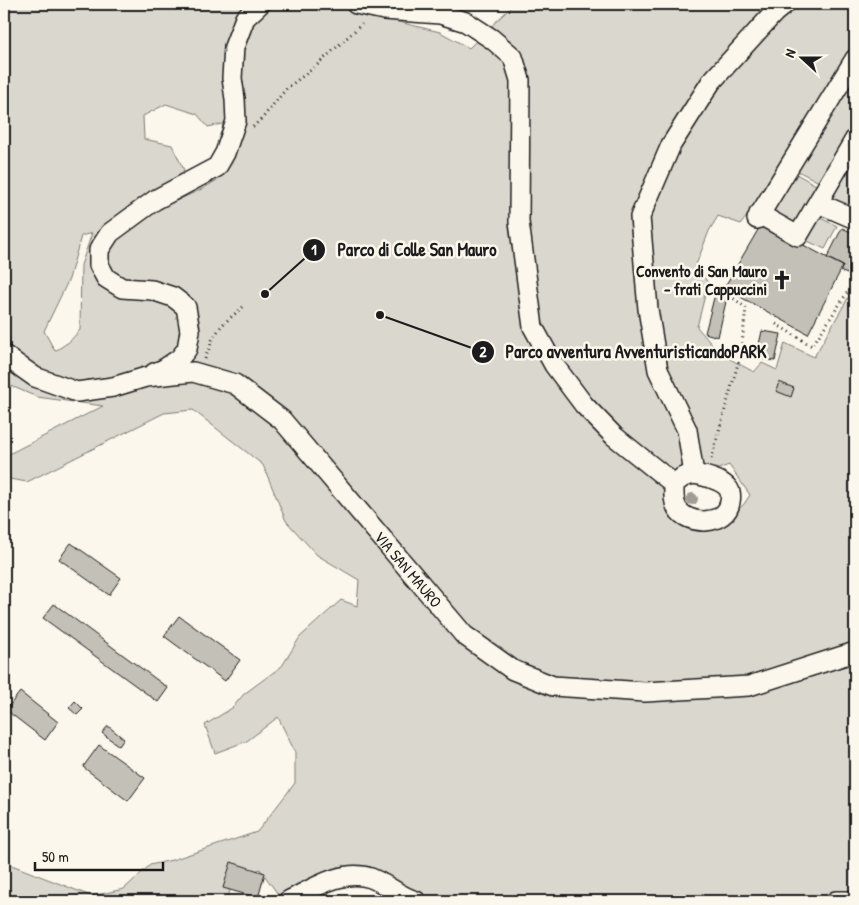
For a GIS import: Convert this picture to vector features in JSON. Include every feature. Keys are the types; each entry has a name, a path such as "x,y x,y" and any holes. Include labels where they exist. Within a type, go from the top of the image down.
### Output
{"street":[{"path":"146,377 164,369 179,359 187,349 190,331 186,308 173,297 152,290 122,288 106,278 99,265 99,250 110,233 155,200 217,167 225,154 236,120 232,78 234,47 245,18 260,4"},
{"path":"356,4 384,10 440,14 466,22 513,56 520,80 519,222 533,327 554,365 584,405 614,436 674,484"},
{"path":"700,475 687,430 658,370 648,309 640,217 671,145 711,82 774,13 785,4"},
{"path":"855,59 758,216 798,236 855,139"},
{"path":"818,203 855,219"},
{"path":"187,349 196,373"},
{"name":"VIA SAN MAURO","path":"4,355 34,377 77,392 113,387 146,377 196,373 235,384 282,420 464,635 513,670 553,686 645,692 749,686 855,652"},
{"path":"700,475 727,486 731,496 729,508 719,518 704,521 687,517 677,508 674,498 674,484 682,477 700,475"},
{"path":"288,901 320,885 351,875 372,878 407,899 416,901"},
{"path":"836,901 855,901"}],"path":[{"path":"251,129 287,88 315,66 364,22 384,10"},
{"path":"776,324 812,346 855,281"},
{"path":"700,475 721,428 741,353 746,308 718,286"},
{"path":"196,373 212,338 222,325 243,307"}],"shaded area":[{"path":"4,4 371,4 374,16 440,32 469,48 514,4 855,4 855,127 823,184 792,168 780,165 825,190 799,228 756,204 741,224 718,216 709,231 696,265 708,283 697,327 719,353 754,372 762,363 777,370 785,343 814,357 852,291 855,293 855,901 826,901 818,898 806,898 804,901 385,901 365,880 282,900 260,869 234,881 226,901 10,901 4,899 4,862 91,896 124,889 150,865 172,860 257,832 295,783 295,752 278,717 247,741 215,753 205,725 232,708 244,694 282,666 300,637 341,600 357,606 359,580 317,555 286,521 263,465 193,410 164,413 27,482 4,478 4,460 7,455 103,406 37,397 4,383 4,369 10,338 4,331","holes":["166,104 197,114 208,127 222,124 227,145 210,169 217,180 176,201 164,188 184,170 172,145 144,139 143,116","92,233 81,265 80,330 69,342 55,351 44,331 69,279 81,236","689,465 710,472 729,465 750,495 744,504 727,520 668,507"]},
{"path":"855,144 855,210 827,196"},
{"path":"816,216 837,226 825,249 803,239"}],"building":[{"name":"Convento di San Mauro - frati Cappuccini","path":"762,223 843,266 808,334 724,288"},
{"path":"853,226 855,227 855,269 852,276 840,271 843,266 827,258 842,228 851,232"},
{"path":"715,294 727,297 718,337 705,333"},
{"path":"762,331 781,334 775,361 756,358"},
{"path":"779,382 794,388 791,397 776,391"},
{"path":"71,543 121,578 109,595 59,559"},
{"path":"54,604 168,688 158,702 43,618"},
{"path":"179,616 240,660 225,681 164,636"},
{"path":"20,692 58,722 45,740 6,710"},
{"path":"75,701 83,709 77,715 69,708"},
{"path":"108,726 124,739 119,746 102,733"},
{"path":"99,745 145,778 128,801 83,767"},
{"path":"231,862 265,873 258,898 223,888"}],"place":[{"name":"Convento di San Mauro - frati Cappuccini","path":"782,280"},
{"name":"Parco di Colle San Mauro","path":"265,294"},
{"name":"Parco avventura AvventuristicandoPARK","path":"380,315"}]}
